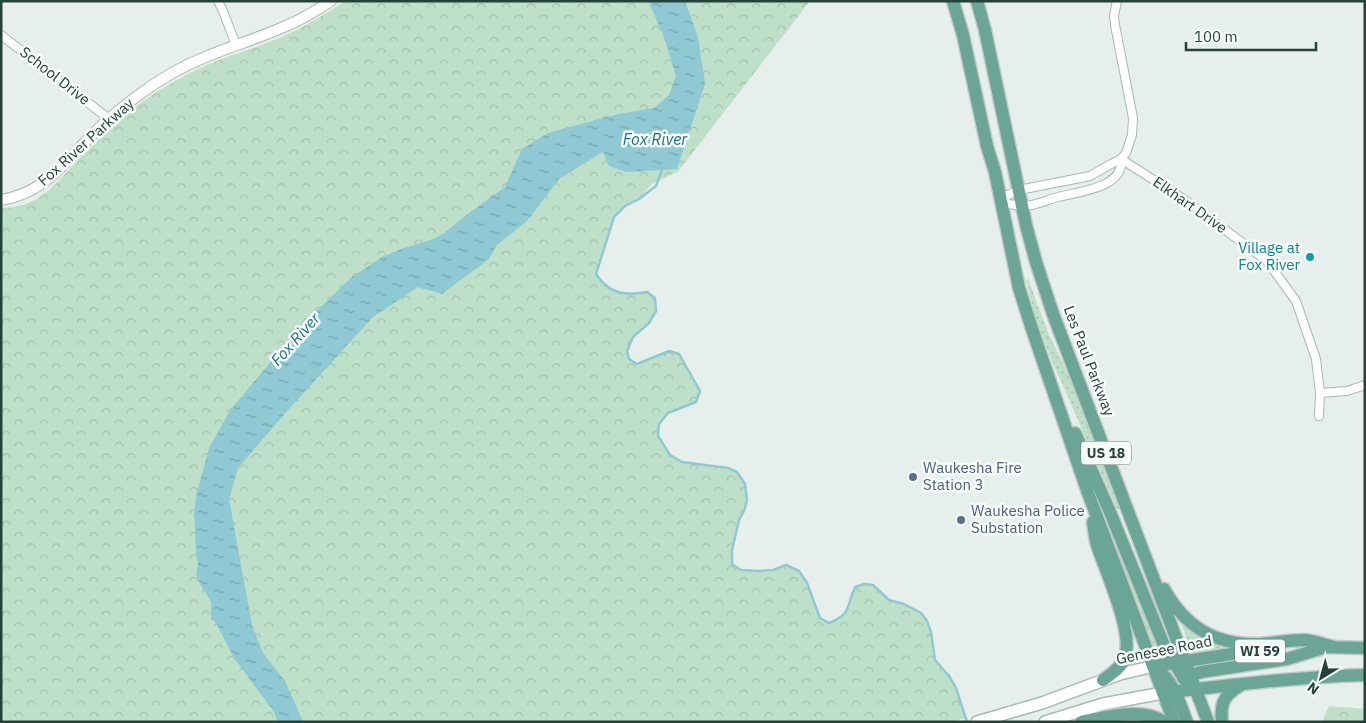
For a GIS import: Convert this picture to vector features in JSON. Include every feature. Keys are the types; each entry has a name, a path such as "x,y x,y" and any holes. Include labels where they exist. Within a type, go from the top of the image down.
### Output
{"main road":[{"name":"US 18","path":"954,1 987,146 995,172 1019,288 1088,493 1154,666 1170,690 1174,722"},
{"name":"Les Paul Parkway","path":"977,1 1036,262 1053,314 1143,552 1180,663 1196,688 1208,722"},
{"path":"1044,363 1110,512 1161,638 1180,663"},
{"path":"1088,493 1096,543 1122,616 1127,639 1125,658 1120,666 1103,680"},
{"path":"1143,552 1170,601 1178,611 1192,624 1211,636 1244,644 1306,640 1331,647"},
{"path":"1170,690 1187,676 1201,672 1287,659 1331,647"},
{"name":"Genesee Road","path":"977,722 1042,703 1120,674 1154,666 1238,653 1331,647 1365,648"},
{"path":"1045,722 1103,704 1170,690 1317,677 1365,676"},
{"path":"1222,722 1221,707 1224,700 1232,690 1242,684"},
{"path":"1170,690 1187,722"},
{"path":"1081,722 1108,716 1132,715 1155,716 1164,722"}],"street":[{"path":"218,1 236,45"},
{"name":"Fox River Parkway","path":"1,200 22,195 43,184 109,119 140,94 164,78 203,58 288,25 331,1"},
{"path":"1001,202 1029,206 1092,190 1111,180 1122,167 1121,159 1132,135 1133,122 1114,22 1117,1"},
{"name":"School Drive","path":"1,34 109,119"},
{"path":"1001,202 1008,195 1019,190 1090,176 1121,159"},
{"name":"Elkhart Drive","path":"1121,159 1182,198 1267,261 1296,301 1316,359 1320,393 1318,416"},
{"path":"1320,393 1347,391 1365,384"}],"green space":[{"path":"345,1 810,1 677,173 652,184 639,199 625,206 614,217 596,274 612,290 632,294 647,292 655,298 656,311 649,323 633,337 627,351 629,359 637,364 669,351 679,354 700,391 696,402 668,413 659,424 658,436 670,455 682,462 728,468 737,472 745,484 747,500 739,520 732,550 732,564 742,570 773,570 786,565 799,571 807,583 820,618 829,623 845,613 855,587 864,584 873,585 889,600 904,604 921,613 927,621 931,632 935,660 949,676 956,688 965,718 952,722 1,722 1,208 25,204 44,194 107,131 145,100 168,85 211,63 265,44 293,31 316,20"},
{"path":"1028,279 1049,335 1073,384 1120,508 1117,509 1052,361 1036,319 1026,280"},
{"path":"1105,510 1162,652 1156,654 1102,512"},
{"path":"1185,625 1222,645 1221,648 1199,651 1196,646 1190,647 1182,626"},
{"path":"1329,706 1365,709 1365,722 1322,722"}],"water":[{"name":"Fox River","path":"648,1 685,1 698,37 705,84 677,169 627,172 609,166 603,152 560,178 528,220 497,245 489,259 442,294 418,287 373,317 238,468 229,499 252,625 263,653 285,681 303,722 278,722 274,712 234,658 217,625 211,619 211,602 196,575 198,564 194,514 196,496 209,448 231,409 302,325 351,278 382,257 443,234 505,187 522,149 548,133 618,114 654,108 669,95 676,76 663,34"}],"waterway":[{"path":"661,168 656,186 639,199 625,206 614,217 596,274 612,290 632,294 647,292 655,298 656,311 649,323 633,337 627,351 629,359 637,364 669,351 679,354 700,391 696,402 668,413 659,424 658,436 670,455 682,462 728,468 737,472 745,484 747,500 739,520 732,550 732,564 741,570 773,570 786,565 799,571 807,583 820,618 829,623 845,613 855,587 864,584 873,585 889,600 904,604 921,613 927,621 931,632 935,660 949,676 956,688 967,722"}],"place":[{"name":"Village at Fox River","path":"1310,257"},
{"name":"Waukesha Fire Station 3","path":"913,477"},
{"name":"Waukesha Police Substation","path":"961,520"}]}
